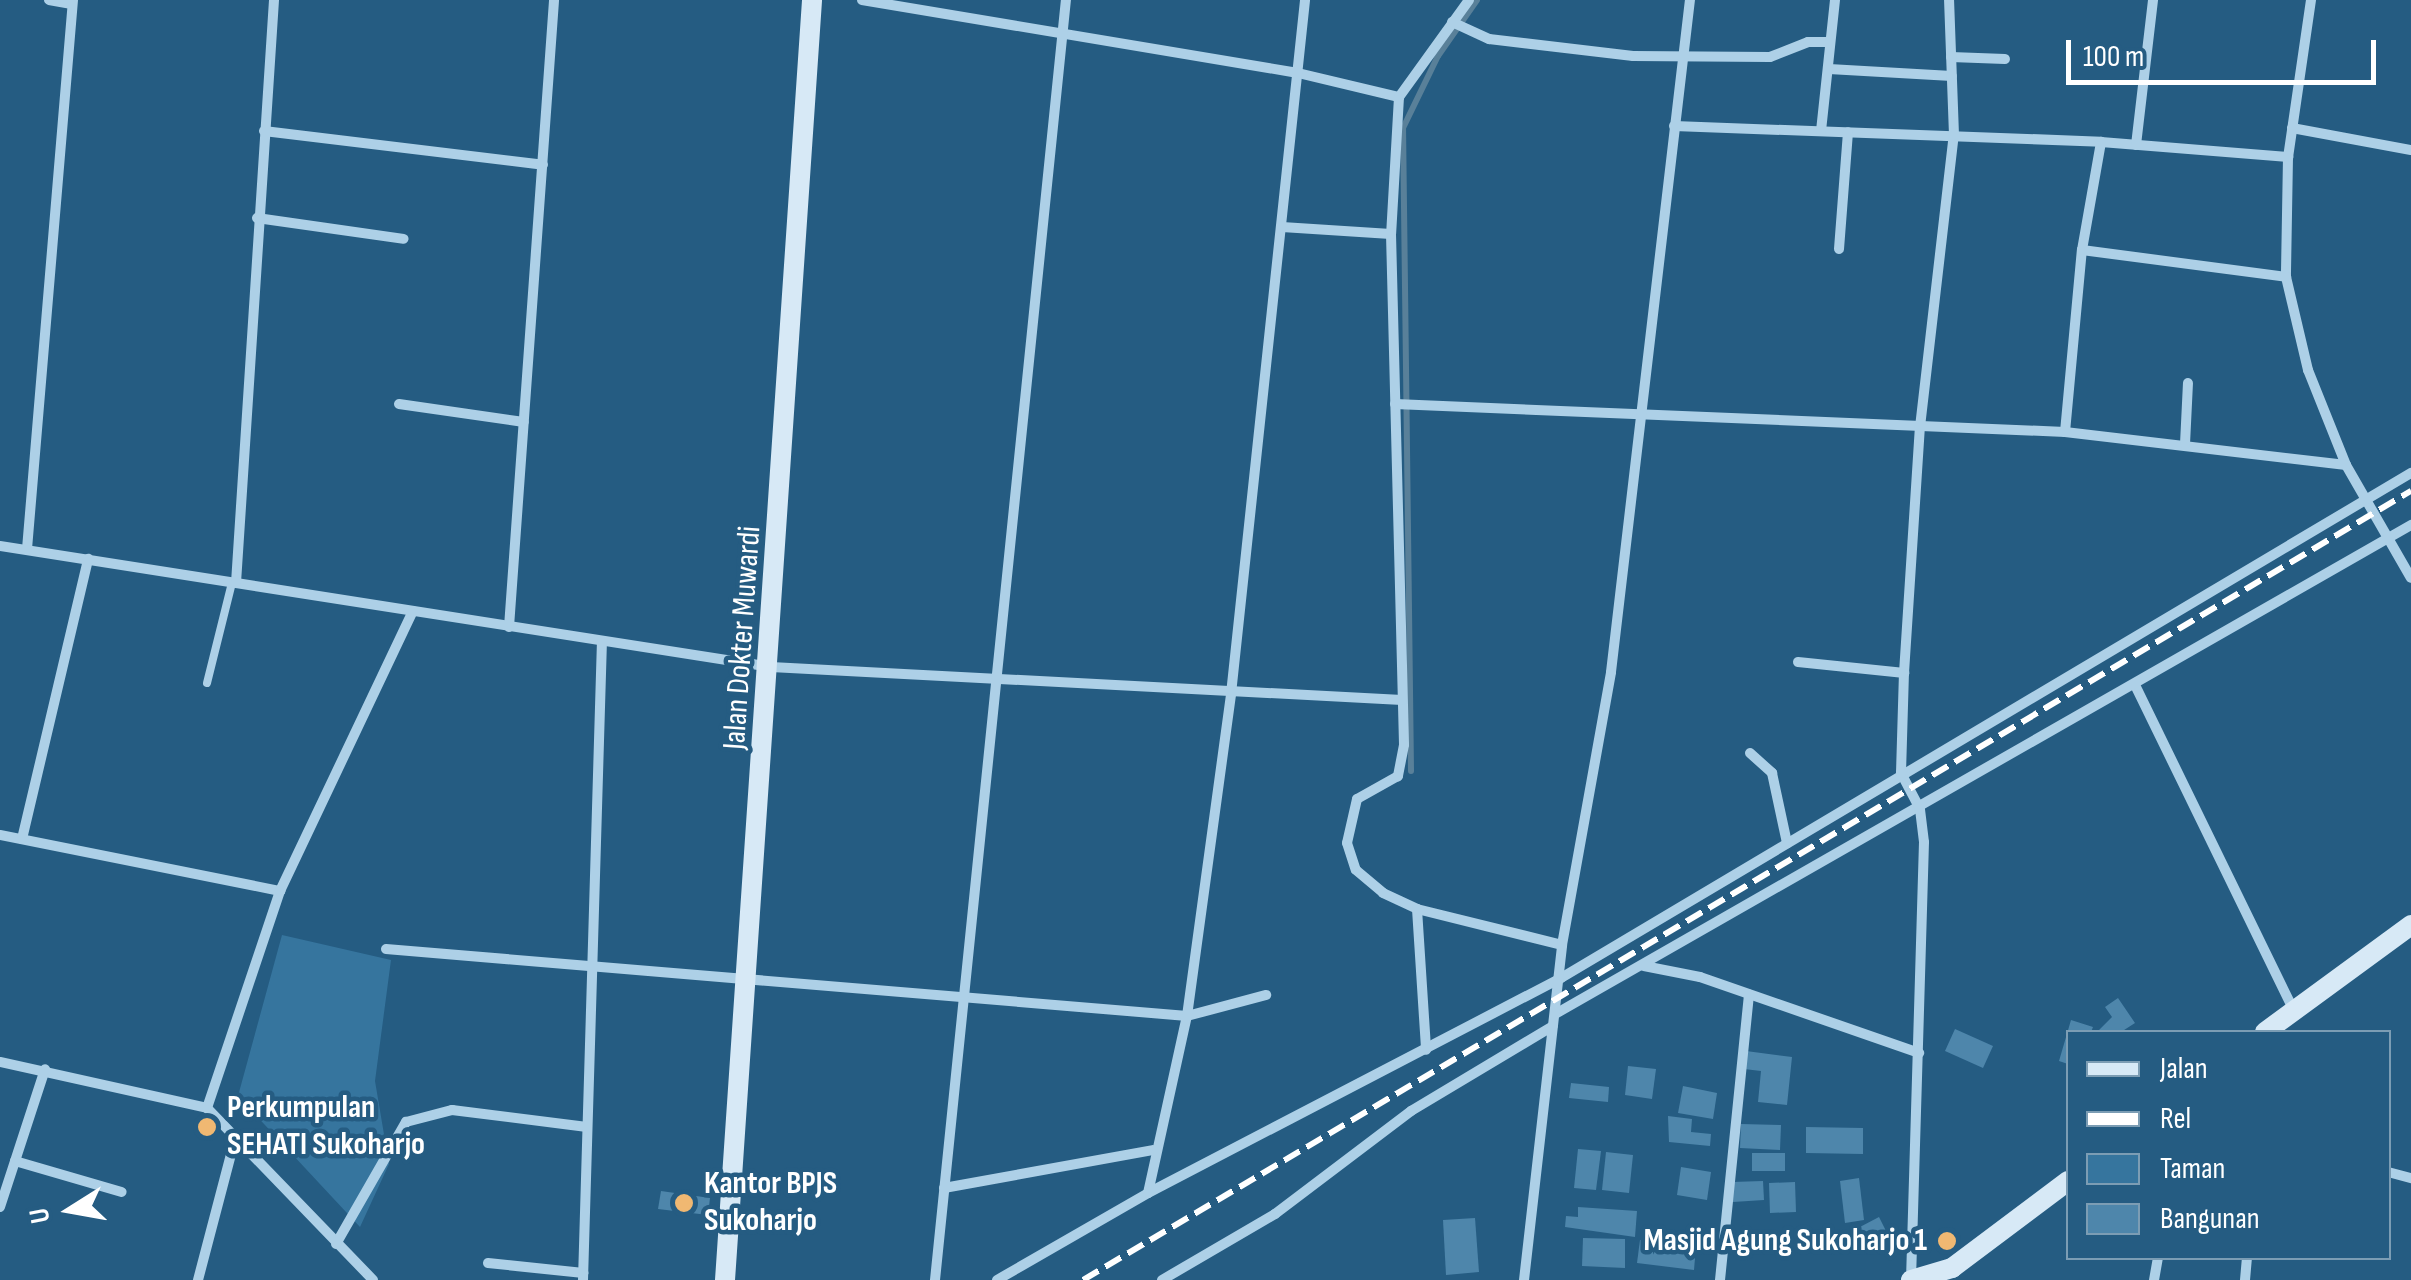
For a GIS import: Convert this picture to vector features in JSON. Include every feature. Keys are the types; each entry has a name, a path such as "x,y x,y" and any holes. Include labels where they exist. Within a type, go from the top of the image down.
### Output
{"main road":[{"name":"Jalan Dokter Muwardi","path":"725,1280 750,981 812,0"},
{"path":"2268,1030 2410,927"},
{"path":"1911,1280 1956,1272 2066,1182"}],"street":[{"path":"26,550 72,2 49,0"},
{"path":"234,583 274,0"},
{"path":"510,626 554,0"},
{"path":"862,0 1298,73 1399,97"},
{"path":"935,1280 1066,0"},
{"path":"1148,1193 1153,1150 1187,1016 1231,694 1306,0"},
{"path":"1470,0 1458,27 1399,97 1392,234 1402,772 1357,799 1347,843 1356,870 1382,894 1417,909 1562,945"},
{"path":"1524,1280 1562,945 1612,672 1690,0"},
{"path":"1821,131 1835,0"},
{"path":"1911,1280 1920,809 1901,773 1920,428 1954,135 1949,0"},
{"path":"2136,145 2153,0"},
{"path":"2312,0 2288,157 2286,277 2308,370 2346,464 2411,578"},
{"path":"1458,27 1535,47 1683,57 1770,57 1808,42 1830,42"},
{"path":"1952,58 2006,59"},
{"path":"1829,70 1952,76"},
{"path":"1674,126 2101,142 2288,157"},
{"path":"2292,128 2411,150"},
{"path":"264,131 542,164"},
{"path":"1839,249 1848,132"},
{"path":"2065,432 2082,250 2101,142"},
{"path":"257,218 404,239"},
{"path":"1282,227 1392,234"},
{"path":"2082,250 2286,277"},
{"path":"2185,444 2188,384"},
{"path":"400,404 524,422"},
{"path":"1397,404 2065,432 2346,464"},
{"path":"997,1280 1148,1193 1561,978 1901,773 2120,650 2411,473"},
{"path":"1556,1013 1920,809 2411,525"},
{"path":"0,546 771,667 1402,700"},
{"path":"22,839 88,560"},
{"path":"207,1108 280,891 413,611"},
{"path":"488,1263 583,1277 602,641"},
{"path":"1798,662 1904,673"},
{"path":"2135,684 2294,1012"},
{"path":"1750,753 1772,772 1788,844"},
{"path":"0,835 280,891"},
{"path":"1417,909 1426,1050"},
{"path":"386,949 1187,1016 1266,996"},
{"path":"1643,966 1749,994 1918,1053"},
{"path":"1720,1280 1749,994"},
{"path":"1162,1280 1274,1214 1411,1110 1553,1026"},
{"path":"0,1062 207,1108 373,1280"},
{"path":"0,1207 45,1069"},
{"path":"336,1244 406,1122 452,1110 587,1127"},
{"path":"198,1280 236,1135"},
{"path":"944,1188 1153,1150"},
{"path":"15,1161 122,1192"}],"lane":[{"path":"207,683 234,583"}],"green space":[{"path":"282,935 391,960 375,1081 389,1164 360,1227 238,1096"}],"building":[{"path":"2118,998 2135,1023 2124,1030 2099,1030 2112,1017 2105,1007"},
{"path":"2071,1020 2093,1027 2092,1030 2068,1030"},
{"path":"1955,1029 1993,1046 1983,1068 1945,1051"},
{"path":"2066,1037 2066,1063 2059,1061"},
{"path":"1746,1051 1792,1057 1787,1105 1758,1102 1761,1071 1744,1069"},
{"path":"1628,1066 1656,1069 1652,1099 1625,1095"},
{"path":"1571,1083 1609,1087 1608,1102 1569,1098"},
{"path":"1683,1086 1717,1093 1713,1119 1678,1113"},
{"path":"1668,1116 1692,1119 1691,1132 1711,1134 1710,1146 1669,1142"},
{"path":"1741,1124 1781,1125 1780,1150 1740,1148"},
{"path":"1806,1127 1863,1128 1863,1154 1806,1153"},
{"path":"1578,1149 1601,1151 1596,1190 1574,1188"},
{"path":"1606,1152 1633,1155 1629,1193 1602,1190"},
{"path":"1752,1153 1785,1153 1785,1171 1752,1171"},
{"path":"1681,1167 1711,1172 1707,1200 1677,1195"},
{"path":"1859,1178 1864,1220 1845,1223 1840,1181"},
{"path":"1763,1181 1764,1200 1733,1202 1732,1182"},
{"path":"1795,1182 1796,1212 1770,1213 1769,1183"},
{"name":"Kantor BPJS Sukoharjo","path":"661,1191 710,1198 708,1215 658,1209"},
{"path":"1578,1207 1637,1211 1635,1237 1565,1227 1566,1216 1578,1217"},
{"path":"1879,1217 1891,1241 1870,1251 1858,1228"},
{"path":"1475,1218 1479,1272 1446,1275 1443,1220"},
{"path":"1583,1238 1625,1239 1625,1268 1582,1266"},
{"path":"1640,1240 1696,1246 1694,1270 1637,1263"}],"waterway":[{"path":"1411,771 1403,128 1438,56 1477,0"}],"railway":[{"path":"1083,1280 2411,491"}],"place":[{"name":"Perkumpulan SEHATI Sukoharjo","path":"207,1127"},
{"name":"Kantor BPJS Sukoharjo","path":"684,1203"},
{"name":"Masjid Agung Sukoharjo 1","path":"1947,1241"}]}
